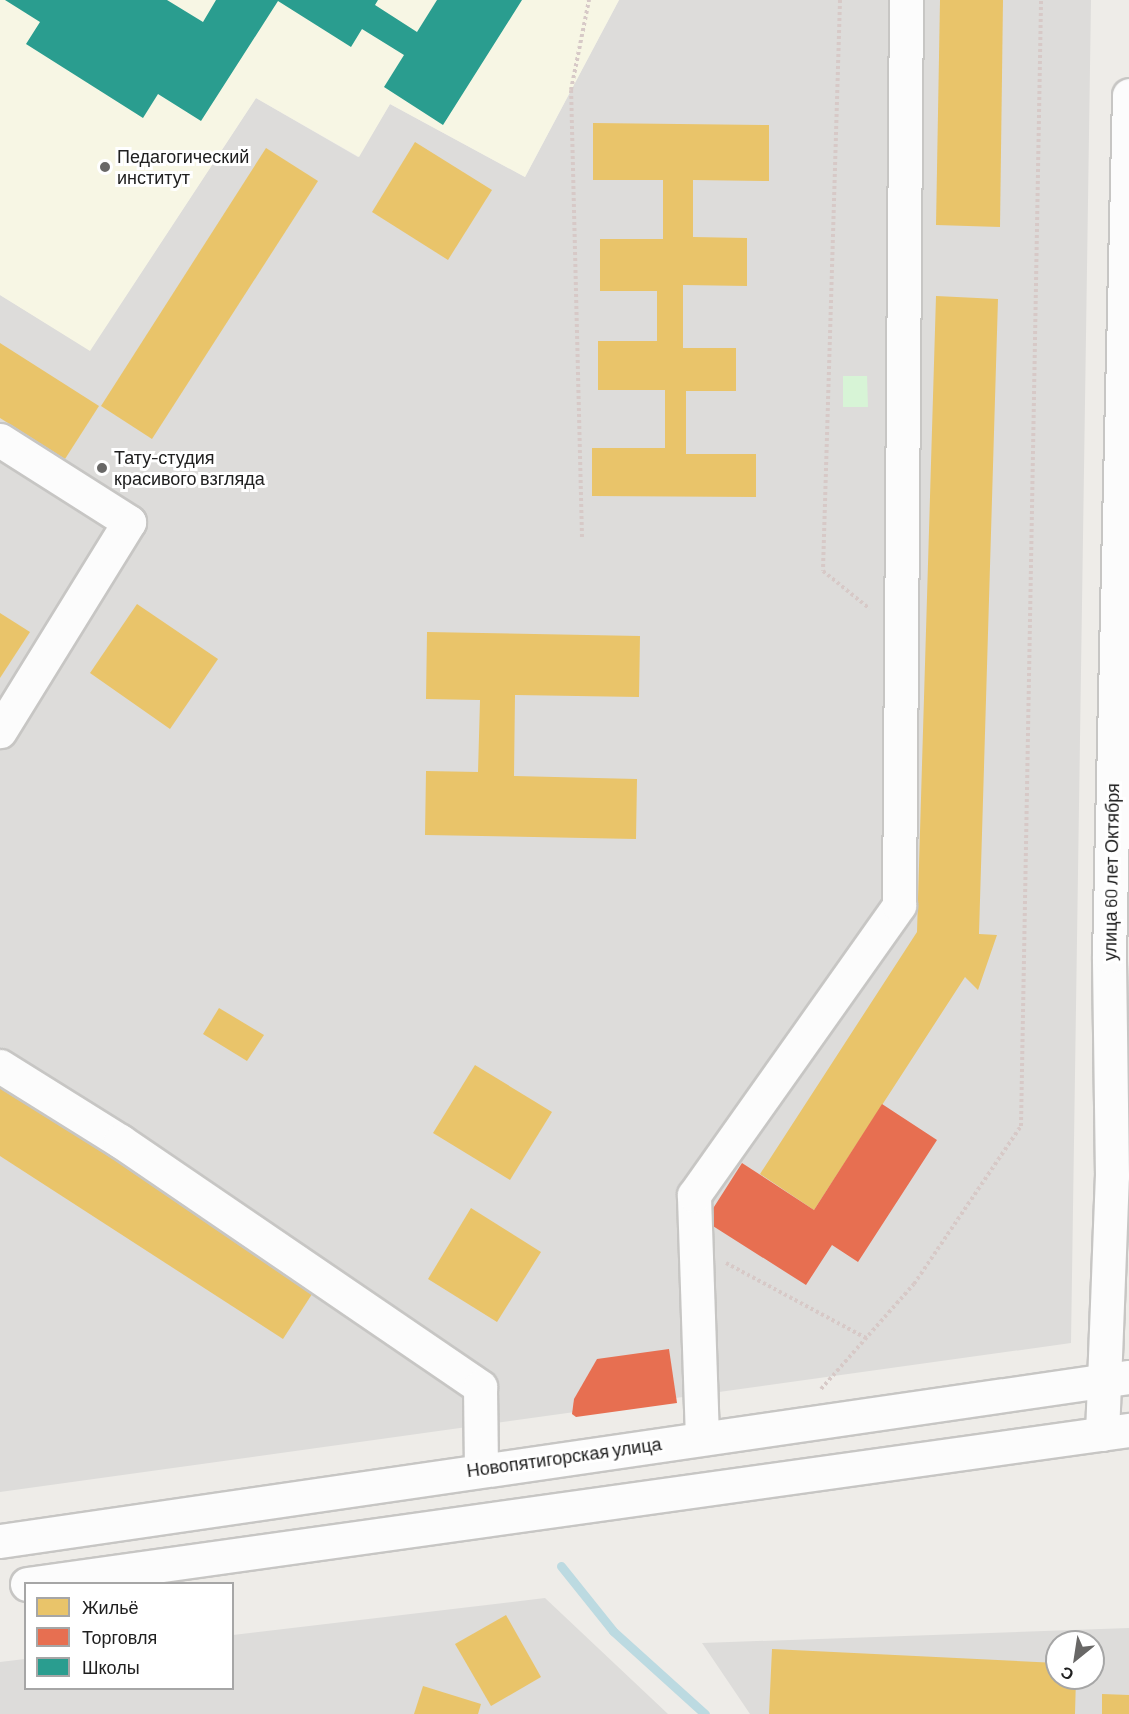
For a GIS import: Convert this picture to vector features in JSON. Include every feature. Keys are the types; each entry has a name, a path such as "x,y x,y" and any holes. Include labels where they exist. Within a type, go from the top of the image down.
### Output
{"street":[{"path":"702,1438 694,1195 898,906 906,0"},
{"name":"улица 60 лет Октября","path":"1115,1432 1109,956 1124,415 1129,95"},
{"path":"0,440 129,522 0,732"},
{"path":"0,1066 120,1141 480,1387 481,1468"},
{"name":"Новопятигорская улица","path":"0,1541 481,1468 1116,1379"},
{"path":"40,1582 1115,1432"},
{"path":"0,1588 24,1584"}],"path":[{"path":"582,537 571,90 589,0"},
{"path":"840,0 823,571 901,634"},
{"path":"819,1391 914,1284 1021,1126 1041,0"},
{"path":"696,1247 866,1338"}],"shaded area":[{"name":"Педагогический институт","path":"0,0 619,0 525,177 390,104 359,157 256,98 90,351 0,295"},
{"path":"619,0 1091,0 1071,1343 0,1492 0,295 90,350 256,98 358,157 390,104 525,177"},
{"path":"545,1598 668,1714 0,1714 0,1662 24,1659 24,1690 234,1690 234,1635"},
{"path":"1129,1628 1129,1714 750,1714 702,1643 1045,1631 1045,1690 1105,1690 1105,1630 1072,1630"}],"green space":[{"path":"843,376 867,376 868,407 843,407"}],"building: Жильё":[{"path":"940,0 1003,0 1000,227 936,225"},
{"path":"593,123 769,125 769,181 693,180 693,237 747,238 747,286 683,285 683,348 736,348 736,391 686,391 686,454 756,454 756,497 592,496 592,448 665,448 665,390 598,390 598,341 657,341 657,291 600,291 600,239 663,239 663,180 593,180"},
{"path":"415,142 492,190 448,260 372,212"},
{"path":"266,148 318,181 152,439 101,406"},
{"path":"936,296 998,299 979,934 997,935 978,990 965,977 814,1210 760,1174 917,932"},
{"path":"0,343 99,406 65,459 0,418"},
{"path":"137,604 218,659 170,729 90,673"},
{"path":"0,613 30,632 0,678"},
{"path":"427,632 640,636 639,697 515,695 514,776 637,779 636,839 425,835 426,771 478,772 480,700 426,699"},
{"path":"219,1008 264,1035 247,1061 203,1034"},
{"path":"475,1065 552,1112 510,1180 433,1133"},
{"path":"0,1083 316,1288 283,1339 0,1156"},
{"path":"471,1208 541,1252 497,1322 428,1279"},
{"path":"506,1615 541,1677 491,1706 455,1644"},
{"path":"772,1649 1045,1662 1045,1690 1076,1690 1075,1714 769,1714"},
{"path":"423,1686 481,1704 478,1714 414,1714"},
{"path":"1102,1694 1129,1695 1129,1714 1102,1714"}],"building: Торговля":[{"path":"882,1104 937,1140 858,1262 832,1245 806,1285 705,1221 742,1163 814,1210"},
{"path":"669,1349 677,1403 576,1417 572,1414 574,1399 597,1359"}],"building: Школы":[{"path":"5,0 167,0 203,22 216,0 378,0 375,5 417,32 437,0 522,0 443,125 384,87 404,55 362,29 351,47 278,1 201,121 158,94 143,118 26,44 40,22"}],"waterway":[{"path":"561,1566 613,1631 705,1714"}],"place":[{"name":"Педагогический институт","path":"105,167"},
{"name":"Тату-студия красивого взгляда","path":"102,468"}]}
